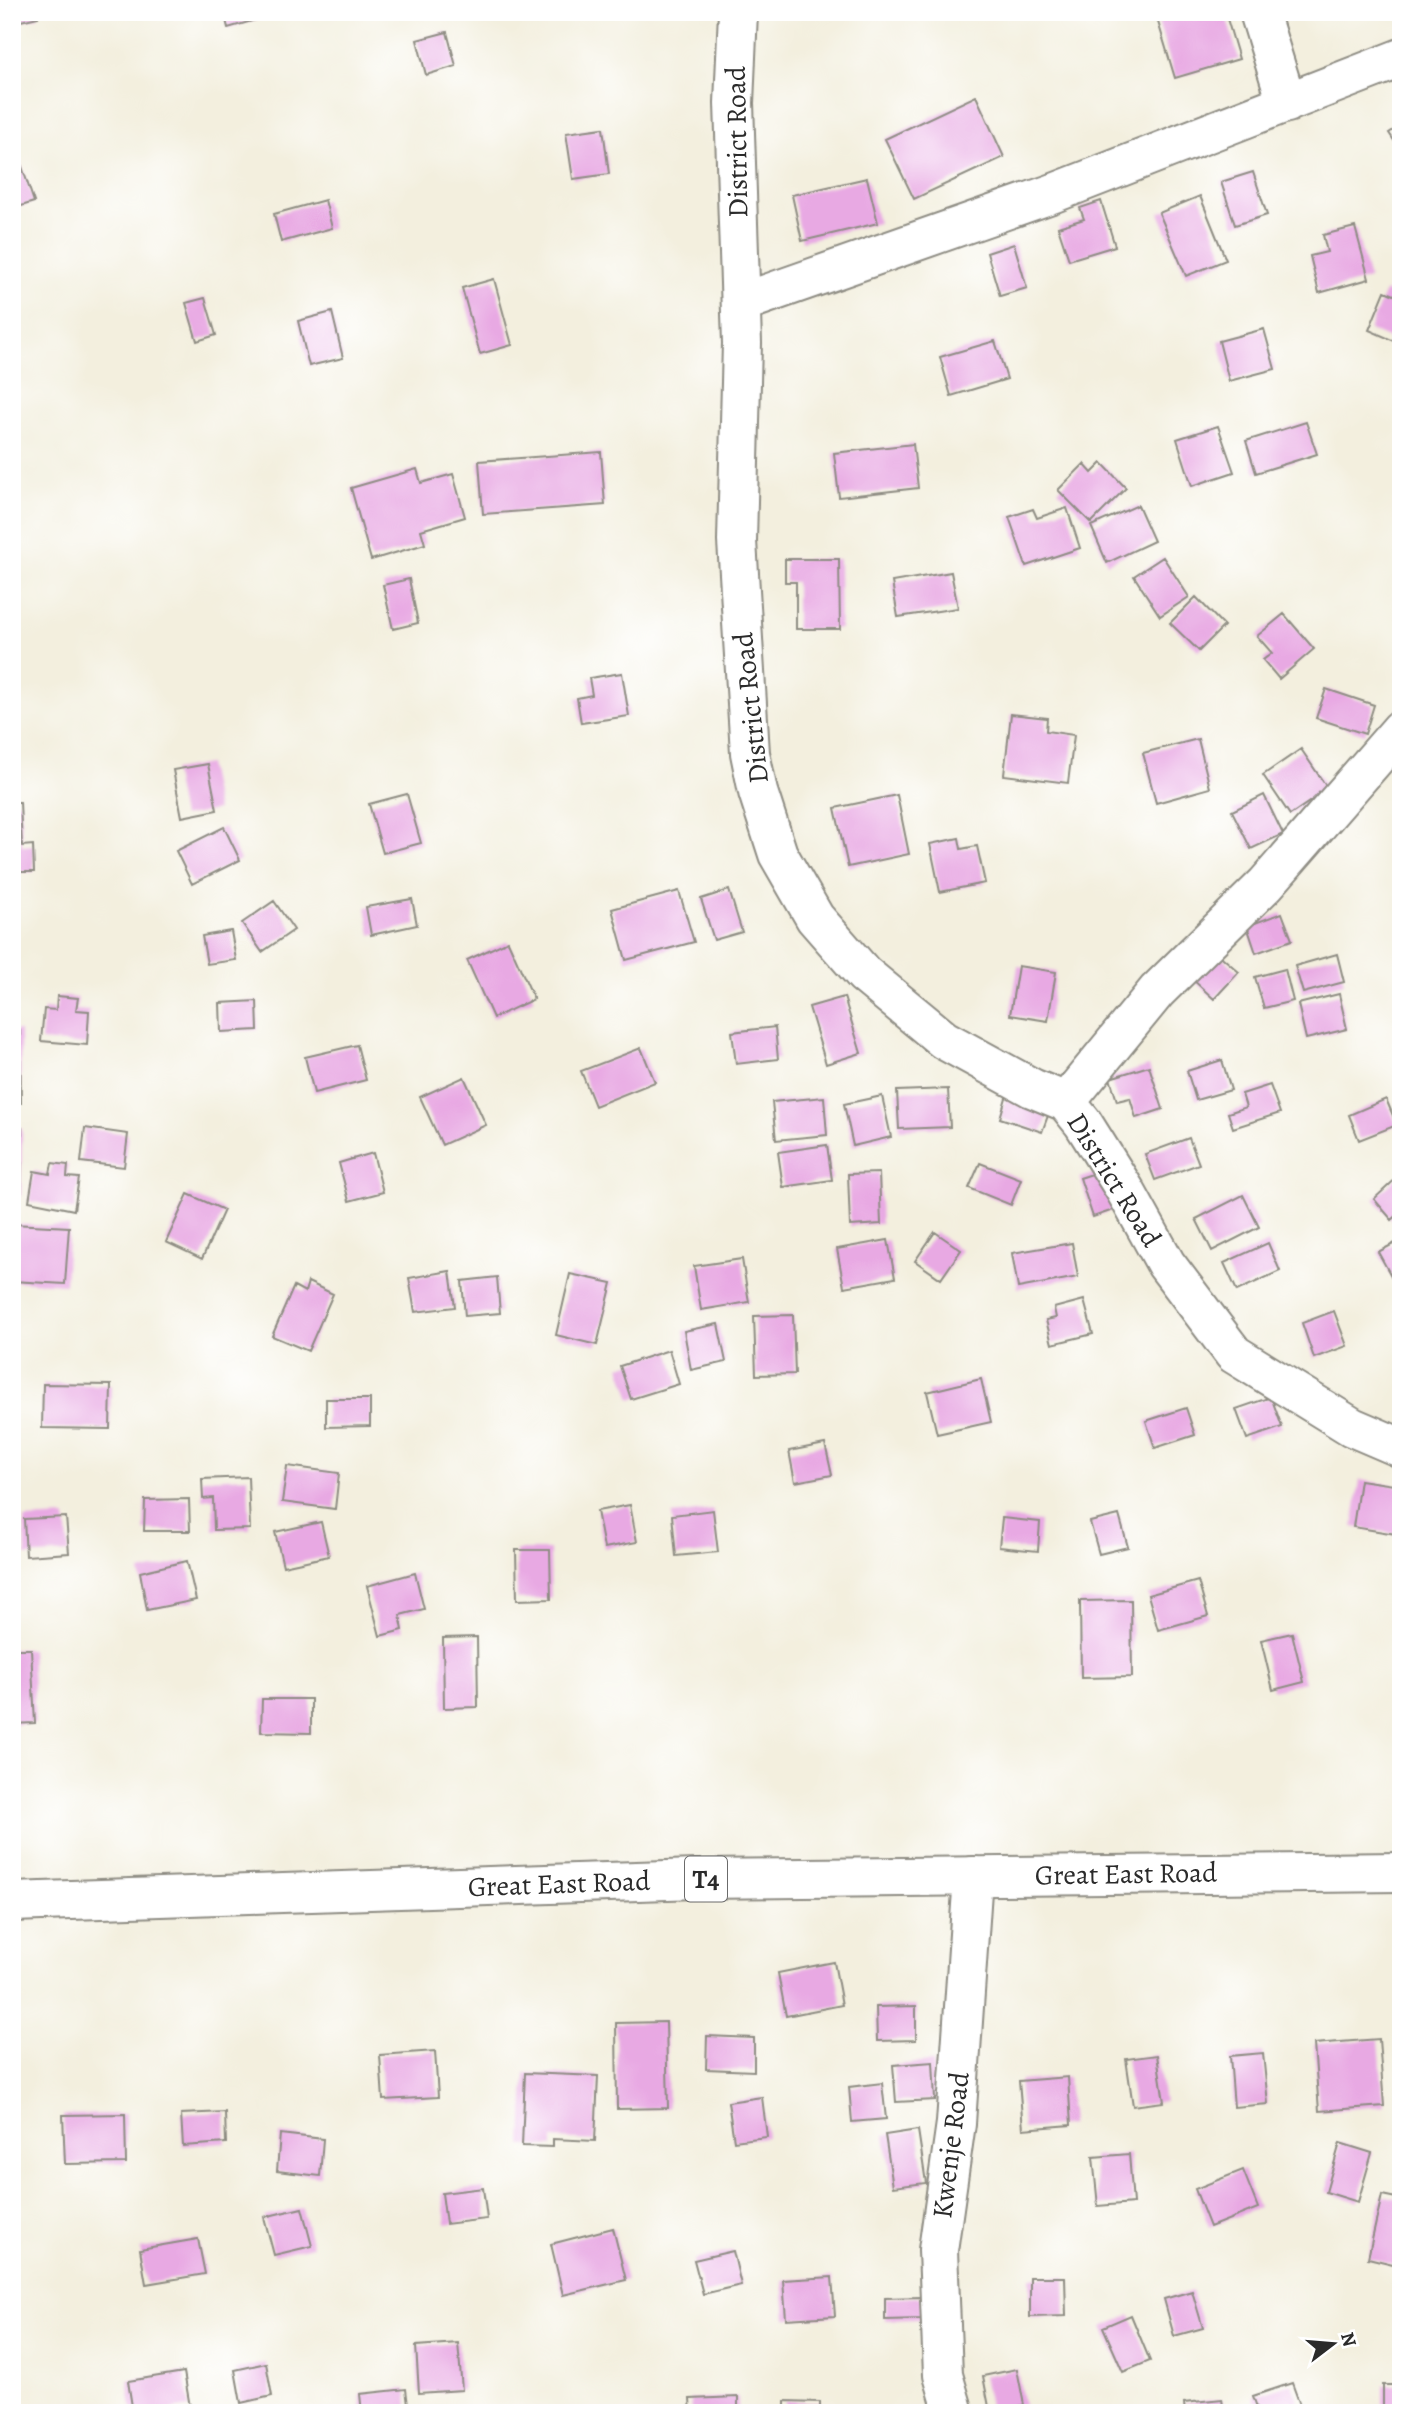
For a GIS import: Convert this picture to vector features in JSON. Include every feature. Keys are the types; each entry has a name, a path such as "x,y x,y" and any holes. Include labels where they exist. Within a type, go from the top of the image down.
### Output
{"main road":[{"name":"District Road","path":"738,12 734,103 743,343 737,541 750,753 758,792 778,853 815,918 864,974 944,1040 1032,1088 1066,1102 1083,1123 1118,1179 1166,1264 1234,1354 1352,1427 1401,1448"},
{"path":"1259,12 1287,103"},
{"path":"741,303 1054,193 1401,58"},
{"path":"1066,1102 1157,991 1266,884 1401,729"},
{"name":"Great East Road","path":"12,1902 683,1880 1401,1872"},
{"name":"Kwenje Road","path":"954,2413 943,2375 938,2250 956,2123 973,1876"}],"building":[{"path":"12,12 37,12 38,17 12,23"},
{"path":"224,12 265,12 266,17 228,28"},
{"path":"1155,12 1225,12 1239,59 1175,78"},
{"path":"447,32 456,66 426,75 417,40"},
{"path":"976,96 1004,157 914,199 885,139"},
{"path":"1401,125 1401,151 1389,133"},
{"path":"603,128 609,174 573,179 566,133"},
{"path":"16,149 34,202 12,209 12,150"},
{"path":"1253,172 1267,215 1235,225 1221,182"},
{"path":"867,178 878,223 802,241 792,195"},
{"path":"1200,196 1226,260 1186,276 1159,213"},
{"path":"325,200 332,228 281,242 274,214"},
{"path":"1101,201 1115,246 1069,260 1058,227 1084,219 1080,208"},
{"path":"1355,227 1369,279 1319,293 1310,256 1327,252 1323,235"},
{"path":"1014,244 1027,288 1000,296 987,253"},
{"path":"494,279 512,345 480,354 462,288"},
{"path":"1385,291 1401,298 1401,344 1369,330"},
{"path":"205,298 216,335 197,341 186,303"},
{"path":"332,312 343,358 309,366 298,321"},
{"path":"1264,329 1275,369 1229,381 1219,341"},
{"path":"995,341 1007,379 951,396 940,357"},
{"path":"1306,422 1317,454 1256,473 1246,441"},
{"path":"1218,426 1234,472 1192,486 1177,439"},
{"path":"913,444 918,488 839,497 834,453"},
{"path":"601,452 605,505 483,514 479,461"},
{"path":"1102,463 1126,488 1091,523 1058,490 1084,464 1092,473"},
{"path":"417,469 421,483 453,474 465,517 421,530 425,544 371,560 351,488"},
{"path":"1138,505 1154,541 1107,563 1091,526"},
{"path":"1067,508 1080,548 1026,566 1009,517 1033,509 1037,518"},
{"path":"1163,557 1189,597 1160,616 1134,576"},
{"path":"785,559 839,559 840,629 796,629 796,582 785,582"},
{"path":"951,572 958,608 898,617 892,582"},
{"path":"409,579 418,623 393,629 383,585"},
{"path":"1196,597 1224,626 1199,651 1170,623"},
{"path":"1284,614 1314,649 1279,679 1263,660 1272,653 1257,636"},
{"path":"622,673 629,716 581,723 577,698 592,695 589,678"},
{"path":"1326,689 1374,705 1365,734 1316,718"},
{"path":"1011,714 1047,718 1046,731 1074,735 1068,783 1004,775"},
{"path":"1198,739 1210,788 1156,803 1143,753"},
{"path":"1301,749 1328,789 1290,815 1263,775"},
{"path":"208,764 217,810 182,817 173,770"},
{"path":"407,794 421,843 383,853 369,804"},
{"path":"897,795 909,854 848,867 835,808"},
{"path":"1264,795 1283,834 1251,849 1232,811"},
{"path":"12,802 20,802 22,846 33,845 34,872 12,872"},
{"path":"224,827 240,860 192,884 176,851"},
{"path":"959,838 961,849 977,846 985,883 940,892 930,844"},
{"path":"729,890 742,932 714,940 701,899"},
{"path":"679,891 694,942 626,960 612,909"},
{"path":"412,899 417,925 371,935 366,907"},
{"path":"274,901 294,930 262,952 242,923"},
{"path":"1282,913 1292,940 1256,953 1247,926"},
{"path":"231,931 236,960 207,964 202,936"},
{"path":"508,941 534,999 493,1018 467,960"},
{"path":"1216,952 1239,972 1214,999 1192,979"},
{"path":"1337,954 1344,982 1303,993 1295,966"},
{"path":"1018,966 1056,972 1048,1021 1010,1015"},
{"path":"1285,969 1293,1001 1264,1008 1255,977"},
{"path":"1339,994 1347,1029 1306,1039 1298,1004"},
{"path":"57,996 78,998 76,1010 89,1011 87,1045 41,1041 44,1009 56,1010"},
{"path":"844,997 861,1053 826,1064 809,1007"},
{"path":"257,1001 258,1030 221,1032 220,1003"},
{"path":"775,1027 778,1059 736,1064 732,1032"},
{"path":"12,1031 20,1031 21,1103 12,1103"},
{"path":"357,1045 366,1080 314,1093 305,1057"},
{"path":"641,1048 655,1082 595,1106 581,1071"},
{"path":"1222,1060 1231,1090 1196,1100 1187,1071"},
{"path":"1149,1066 1163,1109 1136,1118 1130,1098 1117,1101 1110,1078"},
{"path":"464,1077 486,1125 442,1145 420,1097"},
{"path":"1010,1084 1054,1099 1042,1132 1000,1118"},
{"path":"1270,1085 1280,1113 1233,1128 1228,1113 1246,1107 1242,1094"},
{"path":"948,1089 950,1127 899,1129 897,1091"},
{"path":"882,1096 891,1137 853,1146 844,1104"},
{"path":"824,1097 827,1135 776,1140 772,1102"},
{"path":"1386,1099 1397,1125 1359,1140 1349,1115"},
{"path":"12,1128 22,1128 21,1196 12,1196"},
{"path":"85,1128 128,1134 124,1167 81,1162"},
{"path":"1189,1138 1199,1164 1155,1180 1145,1154"},
{"path":"827,1145 832,1180 783,1187 778,1152"},
{"path":"373,1153 383,1192 349,1201 339,1163"},
{"path":"52,1163 68,1165 67,1177 79,1178 74,1210 29,1201 34,1171 50,1174"},
{"path":"980,1163 1021,1179 1011,1205 969,1188"},
{"path":"1110,1168 1122,1207 1093,1217 1080,1178"},
{"path":"879,1173 881,1224 850,1226 848,1174"},
{"path":"1401,1174 1401,1212 1392,1220 1374,1199"},
{"path":"188,1194 224,1210 202,1259 166,1242"},
{"path":"1243,1195 1259,1227 1212,1251 1196,1219"},
{"path":"12,1224 69,1227 65,1284 12,1281"},
{"path":"935,1232 961,1250 941,1279 915,1261"},
{"path":"888,1240 895,1278 844,1287 837,1249"},
{"path":"1401,1240 1401,1294 1378,1252"},
{"path":"1072,1243 1078,1277 1018,1288 1012,1253"},
{"path":"1268,1243 1280,1271 1237,1291 1224,1263"},
{"path":"742,1259 749,1302 701,1310 694,1266"},
{"path":"450,1271 455,1307 415,1312 409,1278"},
{"path":"570,1274 612,1283 597,1345 556,1335"},
{"path":"497,1277 500,1313 465,1316 462,1281"},
{"path":"308,1282 333,1294 308,1351 272,1336 294,1286 305,1292"},
{"path":"1084,1300 1093,1334 1052,1344 1046,1320 1056,1318 1054,1308"},
{"path":"1334,1311 1347,1346 1314,1358 1302,1323"},
{"path":"793,1315 795,1374 756,1375 754,1316"},
{"path":"718,1324 726,1362 691,1370 684,1331"},
{"path":"669,1350 679,1384 631,1399 620,1366"},
{"path":"981,1379 991,1422 937,1434 927,1392"},
{"path":"43,1384 111,1385 110,1429 42,1428"},
{"path":"1271,1397 1282,1427 1247,1439 1236,1409"},
{"path":"326,1399 370,1399 370,1426 326,1427"},
{"path":"1186,1408 1195,1435 1155,1448 1146,1421"},
{"path":"825,1444 832,1475 795,1482 789,1451"},
{"path":"287,1466 339,1473 335,1509 282,1502"},
{"path":"248,1477 250,1529 214,1530 213,1498 203,1499 202,1479"},
{"path":"1360,1480 1401,1486 1396,1534 1353,1527"},
{"path":"189,1499 190,1531 144,1531 145,1500"},
{"path":"630,1505 637,1542 604,1548 597,1511"},
{"path":"713,1510 718,1552 676,1556 672,1515"},
{"path":"1119,1515 1128,1547 1099,1554 1090,1522"},
{"path":"66,1517 69,1553 26,1556 24,1519"},
{"path":"1002,1518 1040,1522 1038,1551 999,1547"},
{"path":"321,1522 329,1556 283,1566 275,1532"},
{"path":"516,1550 550,1550 551,1599 517,1600"},
{"path":"187,1561 196,1600 147,1610 140,1572"},
{"path":"415,1573 424,1609 400,1615 403,1630 380,1636 367,1586"},
{"path":"1198,1581 1208,1616 1158,1630 1148,1595"},
{"path":"1131,1600 1132,1677 1081,1678 1080,1601"},
{"path":"1292,1633 1304,1682 1273,1690 1261,1640"},
{"path":"477,1637 478,1707 444,1708 443,1638"},
{"path":"12,1649 31,1649 35,1723 12,1724"},
{"path":"262,1699 311,1699 311,1733 261,1732"},
{"path":"834,1962 842,2005 786,2016 778,1973"},
{"path":"916,2006 916,2040 877,2041 876,2007"},
{"path":"666,2022 668,2108 617,2109 616,2023"},
{"path":"707,2036 754,2038 754,2071 706,2069"},
{"path":"1379,2039 1384,2106 1319,2111 1314,2044"},
{"path":"435,2051 438,2097 383,2100 380,2055"},
{"path":"1263,2053 1268,2104 1234,2107 1230,2056"},
{"path":"1157,2055 1164,2102 1133,2106 1126,2059"},
{"path":"933,2062 935,2100 896,2102 893,2065"},
{"path":"525,2073 598,2076 595,2141 553,2139 553,2147 522,2146"},
{"path":"1068,2077 1071,2125 1023,2129 1019,2081"},
{"path":"882,2083 886,2119 852,2122 849,2087"},
{"path":"762,2097 767,2137 734,2141 728,2102"},
{"path":"225,2112 226,2143 183,2146 181,2114"},
{"path":"125,2114 126,2163 65,2164 63,2115"},
{"path":"918,2130 926,2183 893,2187 885,2135"},
{"path":"280,2134 323,2139 320,2176 277,2171"},
{"path":"1340,2143 1372,2153 1358,2202 1326,2192"},
{"path":"1129,2154 1133,2203 1098,2206 1093,2157"},
{"path":"1243,2170 1258,2208 1210,2227 1195,2189"},
{"path":"483,2188 487,2219 446,2224 442,2193"},
{"path":"1382,2195 1401,2199 1401,2266 1368,2258"},
{"path":"302,2208 312,2246 274,2255 264,2217"},
{"path":"613,2228 626,2280 563,2295 551,2244"},
{"path":"198,2239 205,2274 146,2284 140,2249"},
{"path":"733,2251 741,2285 703,2294 694,2260"},
{"path":"832,2277 835,2316 786,2319 783,2280"},
{"path":"1030,2277 1065,2277 1066,2316 1030,2317"},
{"path":"1192,2291 1203,2328 1174,2336 1164,2299"},
{"path":"921,2297 921,2319 885,2320 885,2298"},
{"path":"1131,2315 1150,2361 1123,2372 1103,2327"},
{"path":"458,2343 462,2390 419,2393 416,2346"},
{"path":"266,2363 272,2396 241,2403 235,2370"},
{"path":"1017,2369 1024,2405 990,2412 983,2376"},
{"path":"184,2372 190,2407 155,2413 133,2413 128,2381"},
{"path":"1292,2383 1303,2413 1259,2413 1253,2396"},
{"path":"1383,2385 1401,2385 1401,2413 1383,2413"},
{"path":"406,2389 409,2413 362,2413 360,2394"},
{"path":"738,2397 738,2413 691,2413 690,2399"},
{"path":"1222,2399 1224,2413 1185,2413 1184,2403"},
{"path":"785,2401 820,2402 820,2413 785,2413"}]}
